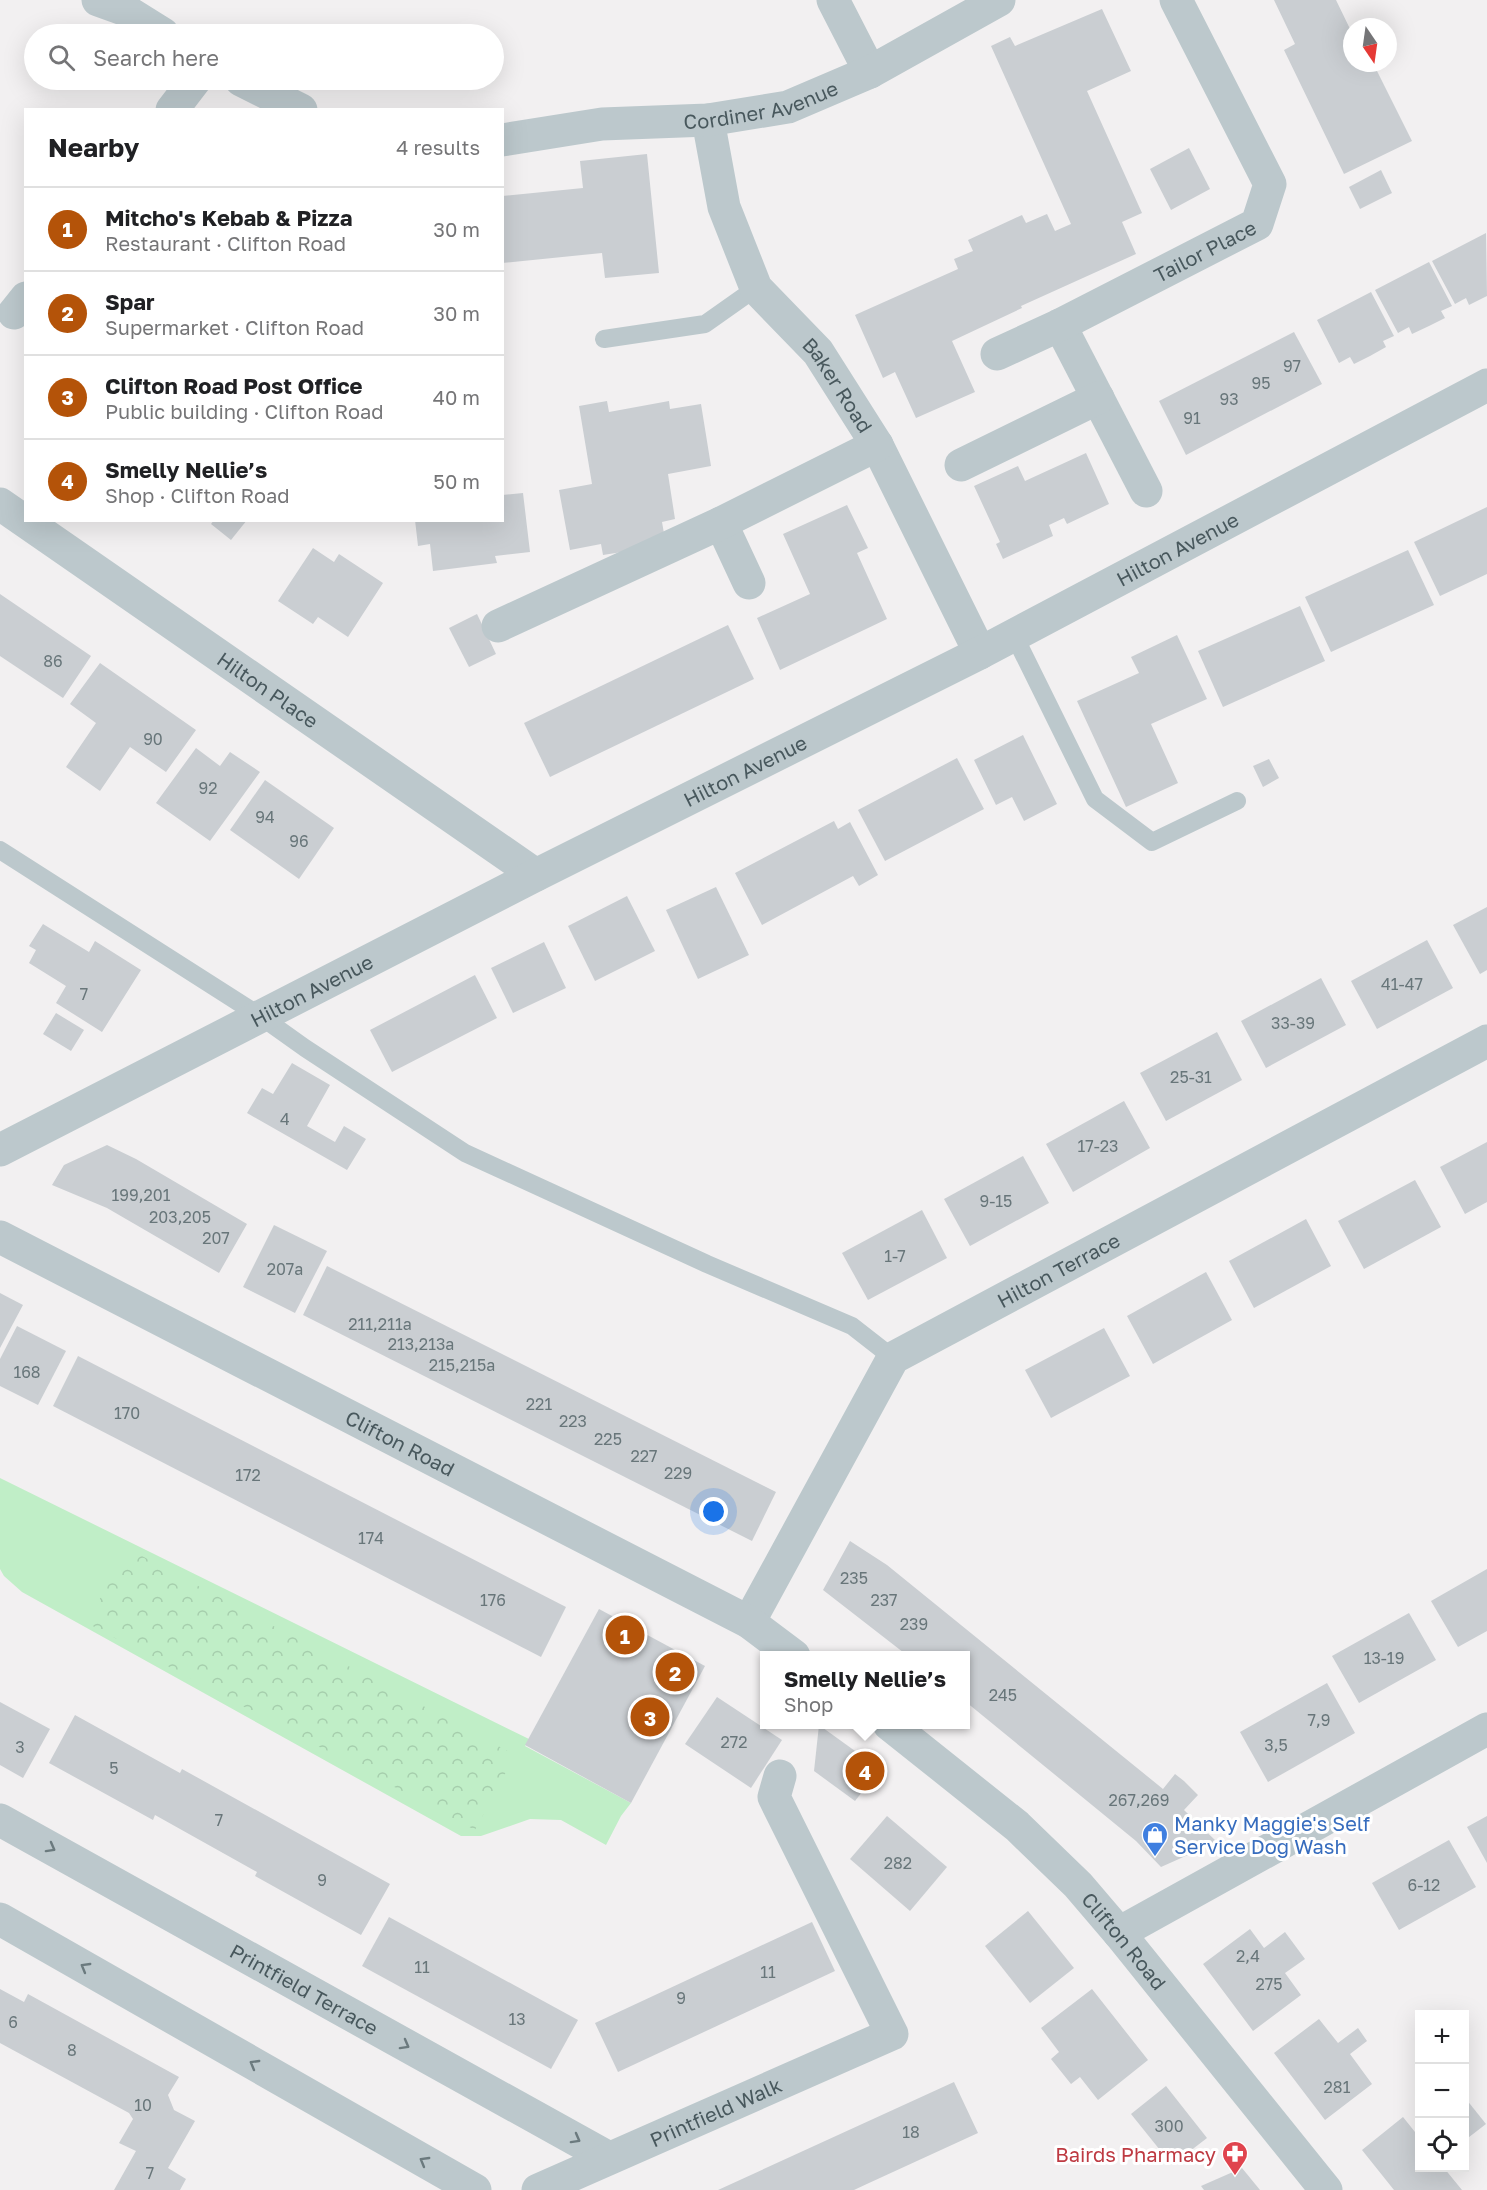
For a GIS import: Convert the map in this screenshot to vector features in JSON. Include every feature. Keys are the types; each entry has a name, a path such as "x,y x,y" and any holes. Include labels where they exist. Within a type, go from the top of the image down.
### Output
{"street":[{"path":"98,0 123,9 147,24"},
{"path":"833,0 870,72"},
{"name":"Cordiner Avenue","path":"504,140 602,124 708,120 788,107 870,72 999,0"},
{"name":"Tailor Place","path":"997,354 1060,325 1257,224 1270,184 1176,0"},
{"path":"174,108 187,90"},
{"path":"261,90 297,108"},
{"name":"Baker Road","path":"708,120 724,207 756,288 818,352 877,445 980,653"},
{"path":"1060,325 1146,491"},
{"name":"Hilton Avenue","path":"0,1150 536,875 980,653 1487,385"},
{"path":"961,465 1098,398"},
{"path":"498,626 721,523 877,445"},
{"name":"Hilton Place","path":"0,504 24,521"},
{"name":"Hilton Place","path":"26,522 536,875"},
{"path":"721,523 749,583"},
{"name":"Hilton Terrace","path":"893,1358 1487,1041"},
{"name":"Clifton Road","path":"0,1237 749,1622 787,1651"},
{"path":"749,1622 893,1358"},
{"name":"Clifton Road","path":"894,1729 1017,1827 1078,1885 1326,2190"},
{"path":"1119,1933 1487,1729"},
{"name":"Printfield Walk","path":"538,2190 892,2034 774,1797 780,1776"},
{"name":"Printfield Terrace","path":"0,1820 609,2158"},
{"path":"0,1919 475,2190"}],"lane":[{"path":"604,339 705,324 756,288"},
{"path":"1014,635 1095,799 1152,842 1237,801"},
{"path":"0,850 260,1016 465,1153 707,1264 852,1326 893,1358"}],"green space":[{"path":"0,1478 529,1739 525,1746 631,1803 621,1816 606,1845 561,1820 530,1819 481,1836 461,1836 22,1592 4,1576 0,1569"},
{"path":"127,1548 515,1755 475,1830 87,1623"}],"building":[{"path":"1274,0 1336,0 1345,18 1343,72 1378,72 1412,141 1344,174 1284,50 1295,44"},
{"path":"1102,9 1131,71 1087,91 1142,213 1122,222 1136,254 1021,306 1022,308 952,341 975,392 916,418 895,372 883,378 855,315 958,269 954,259 973,251 968,240 1022,215 1026,223 1047,214 1055,231 1071,224 991,46 1010,37 1015,46"},
{"path":"1189,148 1210,189 1171,210 1150,169"},
{"path":"647,154 659,273 605,278 602,253 504,263 504,196 583,188 580,161"},
{"path":"1381,170 1392,193 1360,209 1349,187"},
{"path":"1486,233 1487,296 1469,305 1466,298 1455,304 1432,261"},
{"path":"1429,262 1452,306 1441,311 1445,318 1412,334 1409,327 1398,333 1375,290"},
{"path":"1371,292 1394,336 1383,341 1386,347 1354,364 1350,357 1339,363 1317,320"},
{"path":"1294,332 1322,384 1186,455 1159,401"},
{"path":"607,401 609,412 669,401 670,409 701,404 711,466 668,474 675,519 662,522 666,545 603,555 601,544 570,550 559,490 592,484 579,406"},
{"path":"1086,453 1109,504 1067,524 1064,518 1049,525 1053,536 1003,559 996,544 1000,542 974,486 1018,466 1025,481"},
{"path":"523,493 530,552 495,556 497,563 433,571 430,544 418,546 415,522 504,522 504,495"},
{"path":"847,505 868,548 857,553 887,619 780,670 757,618 810,594 783,534"},
{"path":"1487,507 1487,574 1440,596 1414,542"},
{"path":"212,522 245,522 231,540 211,524"},
{"path":"313,548 334,562 339,554 383,583 348,637 318,617 313,624 278,601"},
{"path":"1408,550 1434,605 1331,652 1305,597"},
{"path":"0,594 91,656 63,698 0,656"},
{"path":"1300,606 1325,661 1223,707 1198,651"},
{"path":"477,614 496,654 469,667 449,628"},
{"path":"728,625 754,679 550,777 524,723"},
{"path":"1177,635 1207,699 1151,724 1178,783 1126,807 1077,701 1139,673 1131,657"},
{"path":"100,663 196,730 166,772 130,747 100,791 66,767 96,723 70,704"},
{"path":"1023,735 1057,804 1024,821 1012,797 996,805 974,760"},
{"path":"196,748 220,766 230,752 260,772 210,841 156,803"},
{"path":"957,758 984,809 885,861 858,810"},
{"path":"1269,759 1279,778 1263,787 1253,766"},
{"path":"265,780 334,828 299,879 230,830"},
{"path":"834,821 838,829 850,822 878,875 859,886 853,876 762,925 735,873"},
{"path":"716,887 749,955 698,979 666,910"},
{"path":"627,896 655,951 595,981 568,926"},
{"path":"1487,907 1487,970 1480,974 1453,925"},
{"path":"43,924 89,952 95,941 141,970 102,1032 56,1003 66,986 29,963 36,950 29,946"},
{"path":"1427,940 1453,988 1377,1029 1351,981"},
{"path":"544,942 566,988 513,1013 491,968"},
{"path":"475,975 497,1018 392,1072 370,1030"},
{"path":"1321,978 1346,1025 1266,1068 1241,1021"},
{"path":"56,1013 84,1030 71,1051 43,1034"},
{"path":"1217,1032 1242,1080 1166,1121 1140,1073"},
{"path":"292,1063 330,1085 307,1126 335,1142 344,1126 366,1139 347,1170 247,1113 262,1088 273,1094"},
{"path":"1124,1101 1150,1148 1073,1192 1046,1144"},
{"path":"1487,1142 1487,1202 1465,1214 1440,1167"},
{"path":"107,1145 136,1159 247,1224 219,1273 107,1208 52,1185 64,1165"},
{"path":"1023,1156 1049,1203 970,1246 944,1199"},
{"path":"1415,1180 1441,1227 1364,1269 1338,1221"},
{"path":"922,1210 947,1258 868,1300 842,1253"},
{"path":"1306,1219 1331,1266 1254,1308 1229,1261"},
{"path":"274,1225 327,1251 295,1313 243,1287"},
{"path":"327,1266 776,1492 752,1541 303,1315"},
{"path":"1206,1272 1232,1320 1153,1364 1127,1316"},
{"path":"0,1293 23,1305 0,1348"},
{"path":"17,1326 66,1351 38,1405 0,1386 0,1359"},
{"path":"1104,1328 1130,1376 1051,1418 1025,1370"},
{"path":"78,1356 566,1607 541,1657 53,1406"},
{"path":"850,1541 887,1565 1163,1789 1175,1774 1184,1781 1198,1795 1184,1810 1217,1842 1161,1867 1136,1841 970,1705 970,1651 902,1651 823,1590"},
{"path":"1487,1569 1487,1631 1458,1647 1431,1601"},
{"path":"599,1609 705,1666 631,1803 525,1745"},
{"path":"1409,1613 1436,1660 1359,1703 1332,1656"},
{"path":"1327,1683 1355,1733 1268,1782 1240,1732"},
{"path":"717,1697 760,1725 760,1729 765,1729 782,1740 751,1788 685,1744"},
{"path":"0,1702 50,1729 23,1778 0,1765"},
{"path":"75,1715 180,1773 182,1769 390,1884 361,1935 255,1876 257,1872 155,1815 153,1820 49,1763"},
{"path":"819,1729 825,1729 880,1769 855,1801 814,1771"},
{"path":"887,1816 947,1867 910,1911 850,1859"},
{"path":"1487,1816 1487,1863 1467,1827"},
{"path":"1449,1840 1476,1887 1399,1930 1372,1883"},
{"path":"1028,1911 1074,1968 1030,2003 985,1946"},
{"path":"389,1917 578,2020 551,2069 362,1966"},
{"path":"812,1922 835,1971 618,2072 595,2023"},
{"path":"1250,1929 1264,1948 1285,1932 1305,1959 1285,1973 1301,1995 1253,2031 1203,1964"},
{"path":"0,1989 24,2002 28,1994 179,2077 168,2095 174,2110 195,2121 168,2168 186,2179 180,2190 114,2190 136,2151 119,2143 133,2119 129,2113 0,2043"},
{"path":"1092,1989 1148,2060 1098,2100 1080,2077 1071,2084 1051,2059 1059,2052 1041,2028"},
{"path":"1319,2019 1338,2043 1358,2028 1367,2041 1350,2054 1372,2084 1325,2120 1274,2053"},
{"path":"954,2082 978,2133 854,2190 718,2190"},
{"path":"1166,2086 1207,2138 1172,2165 1131,2114"},
{"path":"1469,2103 1486,2124 1469,2137"},
{"path":"1403,2117 1415,2132 1415,2172 1447,2172 1462,2190 1394,2190 1362,2150"},
{"name":"Bairds Pharmacy","path":"1242,2168 1260,2190 1204,2190 1201,2186"}],"place":[{"name":"Mitcho's Kebab & Pizza","path":"625,1635"},
{"name":"Spar","path":"675,1672"},
{"name":"Clifton Road Post Office","path":"650,1717"},
{"name":"Smelly Nellie’s","path":"865,1771"},
{"name":"Manky Maggie's Self Service Dog Wash","path":"1155,1858"},
{"name":"Bairds Pharmacy","path":"1235,2177"}]}
